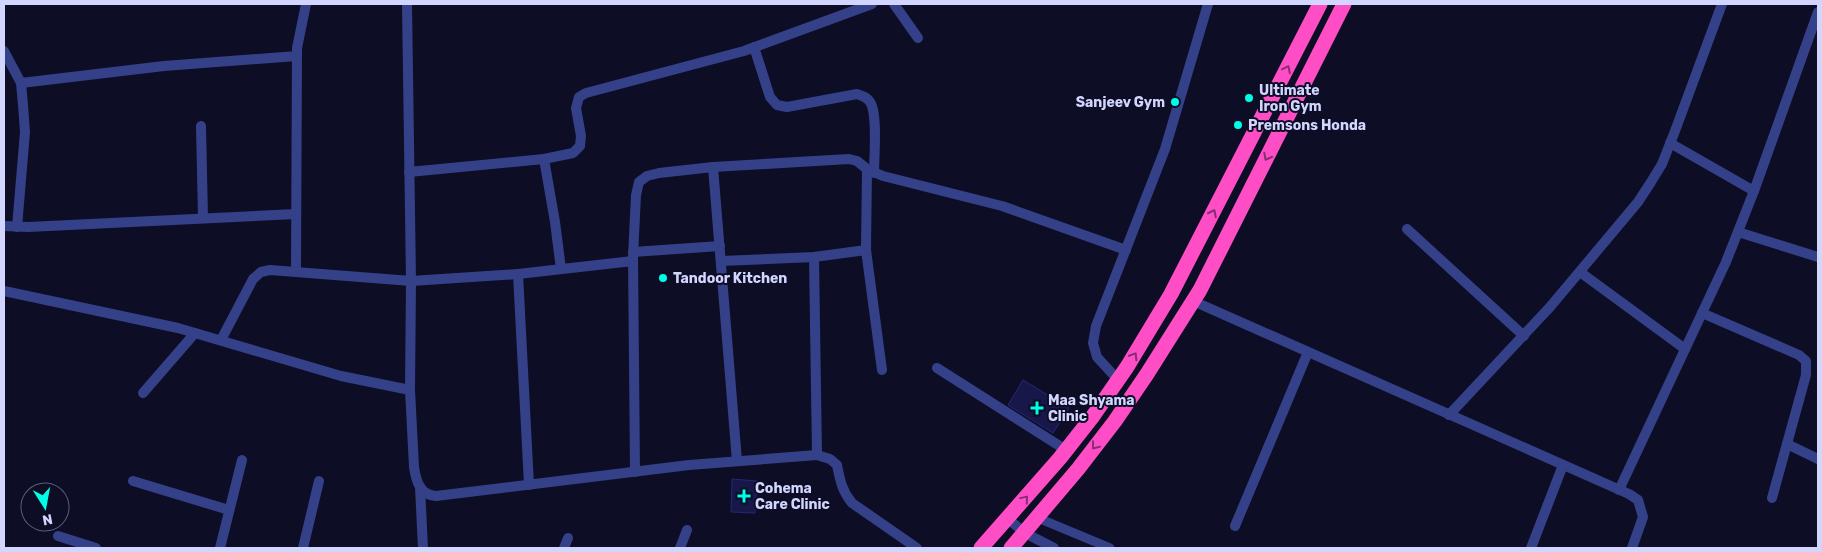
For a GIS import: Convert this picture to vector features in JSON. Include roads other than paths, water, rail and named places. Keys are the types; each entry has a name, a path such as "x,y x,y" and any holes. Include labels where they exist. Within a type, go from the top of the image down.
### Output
{"highway":[{"path":"981,548 1066,450 1118,380 1171,294 1320,4"},
{"path":"1011,548 1038,518 1115,421 1193,301 1220,253 1250,189 1344,4"}],"street":[{"path":"296,272 297,56 299,33 306,4"},
{"path":"407,4 411,281 410,390 414,467 416,478 424,492 436,496 634,472 817,455 830,459 837,465 841,486 845,495 852,503 917,548"},
{"path":"409,172 544,159 573,153 580,146 581,136 576,108 579,97 586,93 754,47 872,4"},
{"path":"894,4 918,38"},
{"path":"1118,380 1097,358 1093,342 1096,326 1165,149 1208,4"},
{"path":"1449,414 1550,308 1638,202 1662,164 1722,4"},
{"path":"1619,490 1726,262 1754,191 1818,12"},
{"path":"754,47 770,97 777,106 786,107 858,94 865,96 872,104 874,120 866,250 882,370"},
{"path":"4,51 21,83 25,132 17,227"},
{"path":"21,83 164,66 297,56"},
{"path":"201,126 203,218"},
{"path":"1670,143 1754,191"},
{"path":"544,159 561,269"},
{"path":"634,472 633,256 636,195 639,182 647,176 713,167 849,159 856,161 870,171 1002,206 1126,250"},
{"path":"713,167 737,461"},
{"path":"4,226 17,227 296,214"},
{"path":"1407,229 1524,336"},
{"path":"1738,232 1818,256"},
{"path":"221,340 253,279 261,272 270,270 411,281 518,274 561,269 633,256 720,246"},
{"path":"721,261 814,257 866,250"},
{"path":"814,257 817,455"},
{"path":"1580,272 1685,348"},
{"path":"518,274 529,485"},
{"path":"4,291 178,328 342,376 410,390"},
{"path":"1193,301 1638,500 1643,517 1632,548"},
{"path":"1702,313 1798,355 1806,361 1806,375 1772,498"},
{"path":"143,393 195,333"},
{"path":"1234,526 1308,352"},
{"path":"937,368 1066,450"},
{"path":"1786,444 1818,459"},
{"path":"220,548 242,460"},
{"path":"1531,548 1563,465"},
{"path":"133,481 229,510"},
{"path":"303,548 319,481"},
{"path":"420,487 423,548"},
{"path":"1008,519 1025,533 1054,548"},
{"path":"680,548 687,530"},
{"path":"58,536 96,548"},
{"path":"564,548 568,538"}],"lane":[{"path":"1038,518 1110,548"}],"place":[{"name":"Ultimate Iron Gym","path":"1249,98"},
{"name":"Sanjeev Gym","path":"1175,102"},
{"name":"Premsons Honda","path":"1238,125"},
{"name":"Tandoor Kitchen","path":"663,278"},
{"name":"Maa Shyama Clinic","path":"1037,408"},
{"name":"Cohema Care Clinic","path":"744,496"}]}
